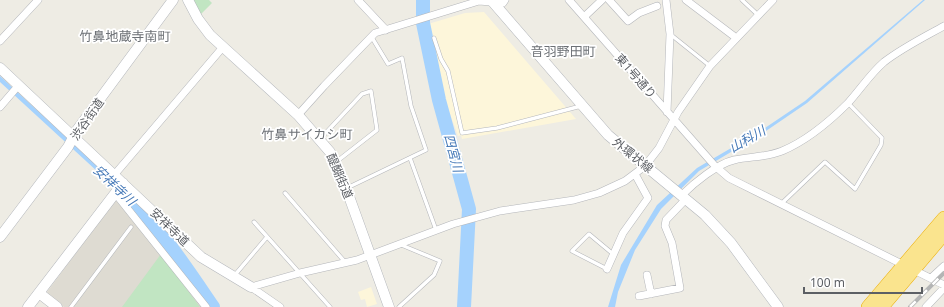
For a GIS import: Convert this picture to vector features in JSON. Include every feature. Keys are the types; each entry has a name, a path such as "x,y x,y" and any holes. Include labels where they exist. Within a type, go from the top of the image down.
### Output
{"highway":[{"path":"882,307 944,218"},
{"path":"868,307 944,234"}],"street":[{"path":"0,41 38,0"},
{"name":"渋谷街道","path":"2,230 71,141 173,0"},
{"name":"醍醐街道","path":"188,0 198,19 210,35 298,115 330,152 346,188 369,256 389,307"},
{"path":"358,0 386,30"},
{"path":"298,115 371,36 422,18 479,1 503,3 505,0"},
{"name":"東1号通り","path":"569,0 716,167 729,178 944,285"},
{"path":"584,17 602,0"},
{"path":"609,0 628,22 639,13 666,1 670,34 667,112"},
{"path":"651,0 657,6"},
{"path":"686,0 735,37"},
{"path":"251,287 369,256 436,231 500,211 574,200 599,192 635,174 645,166 659,148 674,119 710,66 735,37 773,0"},
{"name":"外環状線","path":"492,1 608,135 705,215 731,243 778,307"},
{"path":"639,296 680,288 672,243 665,226 666,220 682,196 704,175 716,167 733,160 762,158 782,151 809,137 848,103 863,83 884,62 916,41 944,26"},
{"path":"115,174 223,47"},
{"name":"安祥寺道","path":"0,68 71,141 115,174 201,257 251,287 280,307"},
{"path":"0,107 18,86"},
{"path":"607,268 623,233 648,198 635,174"},
{"path":"28,307 123,183"},
{"path":"115,193 206,307"},
{"path":"932,278 944,266"},
{"path":"647,275 651,294"},
{"path":"926,307 944,288"},
{"path":"39,293 57,307"}],"lane":[{"path":"742,0 758,15"},
{"path":"670,34 710,66"},
{"path":"346,188 426,150 412,106 402,58 388,64 371,36"},
{"path":"434,38 441,59 448,71 462,133 497,128 582,105"},
{"path":"320,139 362,94 371,91 377,130 335,163"},
{"path":"780,204 825,162 855,189 881,145 882,138 848,103"},
{"path":"410,158 436,231"},
{"path":"286,193 345,262"},
{"path":"254,222 330,307"},
{"path":"71,307 131,227"},
{"path":"607,268 572,251 588,234 613,254"},
{"path":"234,277 267,237"},
{"path":"399,244 440,261 434,274 399,307"}],"shaded area":[{"path":"484,12 576,119 462,139 461,135 458,136 444,97 428,24 465,13"},
{"path":"116,199 202,307 64,307 48,295 47,292"},
{"path":"371,287 377,304 367,307 365,299 361,300 358,292"}],"green space":[{"path":"193,0 209,0 212,3 201,14"},
{"path":"161,254 200,307 122,307"}],"water":[{"name":"山科川","path":"923,0 925,0 807,103 763,133 699,171 661,209 635,250 618,292 615,307 608,307 621,265 657,205 697,168 762,130 805,101"},
{"path":"0,76 131,197 215,307 209,307 135,209 111,184 0,82"}],"waterway":[{"name":"四宮川","path":"423,0 423,23 439,100 469,209 464,307"},
{"name":"安祥寺川","path":"120,189 158,230 213,307"}],"railway":[{"path":"910,307 944,273"}],"district":[{"name":"竹鼻地蔵寺南町","path":"125,36"},
{"name":"音羽野田町","path":"563,51"},
{"name":"竹鼻サイカシ町","path":"307,134"}]}
